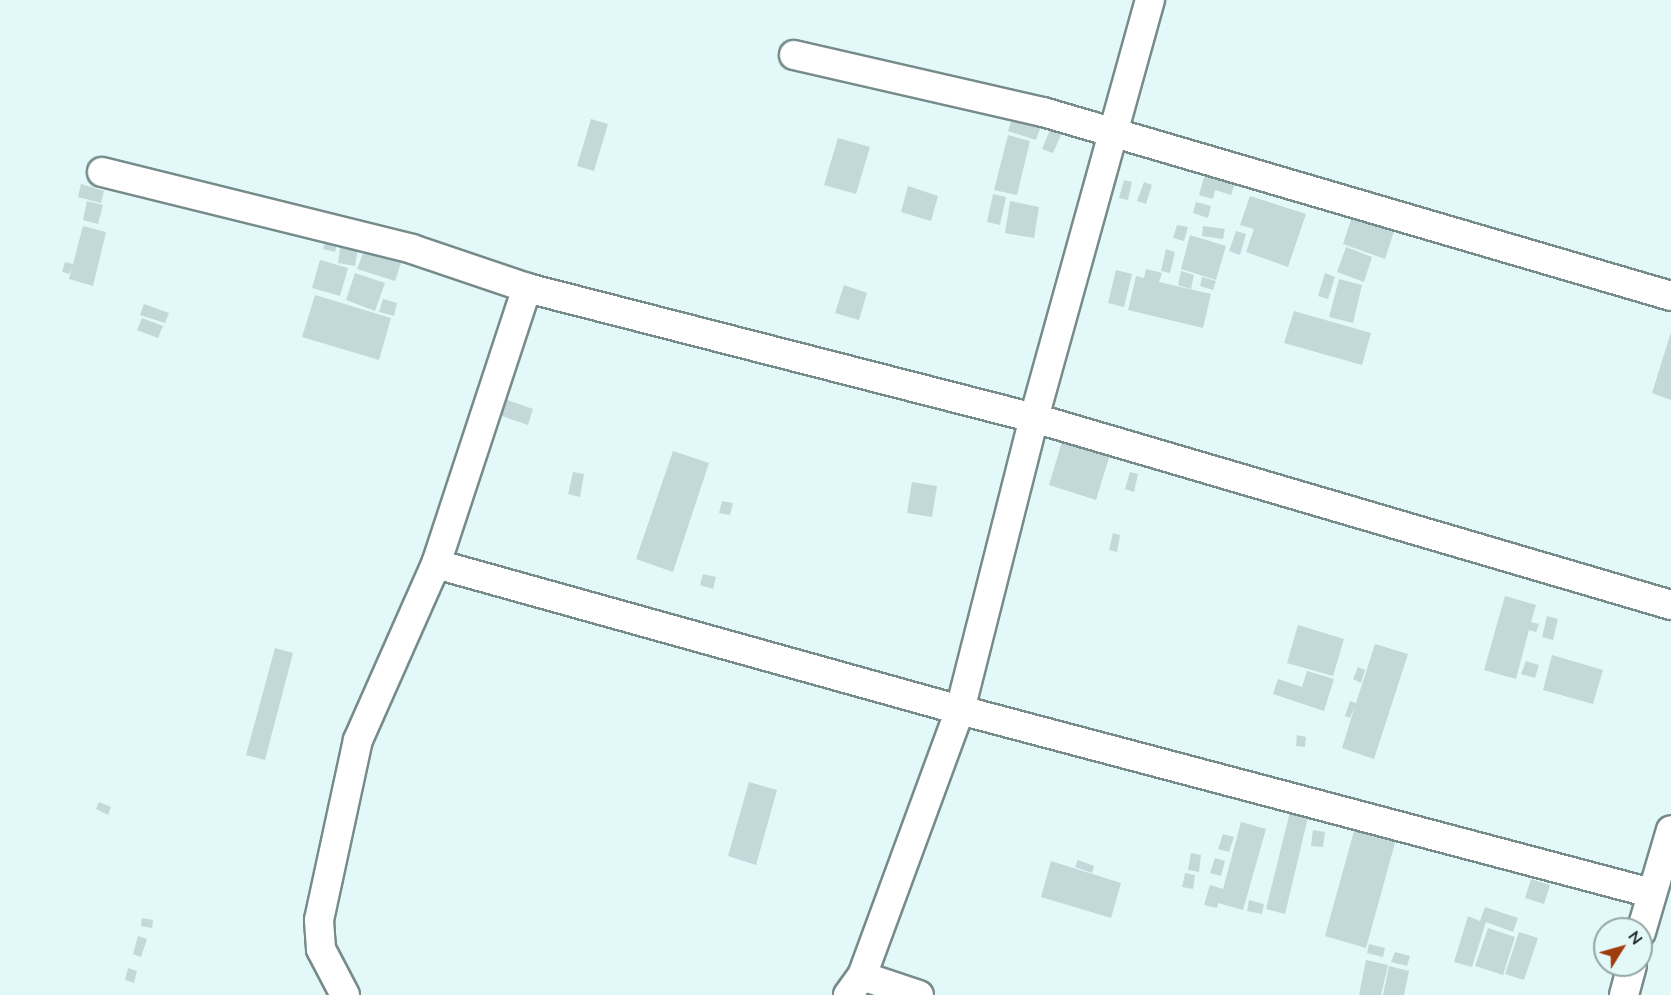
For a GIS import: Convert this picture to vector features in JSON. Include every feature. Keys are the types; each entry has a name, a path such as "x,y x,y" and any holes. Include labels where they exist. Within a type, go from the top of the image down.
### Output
{"street":[{"path":"919,995 855,986 960,710 1034,418 1150,0"},
{"path":"794,55 1113,131 1671,296"},
{"path":"102,172 422,252 527,288 1034,418 1671,605"},
{"path":"345,995 321,949 319,920 358,740 436,564 527,288"},
{"path":"436,564 960,710 1651,893"},
{"path":"1645,917 1671,830"},
{"path":"1624,995 1629,977"}],"building":[{"path":"1014,113 1042,123 1036,140 1008,131"},
{"path":"591,119 608,124 594,171 577,166"},
{"path":"1050,130 1061,135 1053,153 1042,149"},
{"path":"1008,135 1030,141 1017,195 994,190"},
{"path":"838,138 870,147 856,194 824,185"},
{"path":"1205,174 1235,183 1231,195 1215,190 1213,199 1199,195"},
{"path":"1124,180 1132,182 1128,200 1119,198"},
{"path":"1144,182 1152,185 1146,204 1137,201"},
{"path":"81,184 104,191 101,203 78,197"},
{"path":"908,186 938,196 931,221 901,212"},
{"path":"993,194 1006,197 1000,225 987,222"},
{"path":"1250,196 1306,214 1288,267 1246,252 1254,229 1240,225"},
{"path":"87,201 103,205 98,224 83,220"},
{"path":"1010,201 1039,207 1034,238 1005,233"},
{"path":"1196,202 1211,206 1208,218 1193,213"},
{"path":"1355,208 1397,222 1385,259 1343,244"},
{"path":"1177,225 1188,227 1184,241 1173,238"},
{"path":"83,226 106,232 93,286 69,279 72,267 69,274 62,272 65,262 73,264"},
{"path":"1203,226 1225,229 1223,239 1202,236"},
{"path":"1236,231 1246,234 1240,255 1229,251"},
{"path":"328,232 339,235 335,252 323,249"},
{"path":"342,234 360,237 355,266 338,263"},
{"path":"1190,235 1226,246 1216,280 1181,269"},
{"path":"1346,247 1372,257 1364,282 1337,272"},
{"path":"365,248 402,260 395,281 357,269"},
{"path":"1166,249 1175,252 1170,273 1161,271"},
{"path":"320,260 348,268 340,296 312,288"},
{"path":"1146,269 1162,273 1159,282 1211,294 1203,328 1128,310 1136,276 1144,278"},
{"path":"1116,270 1132,274 1124,307 1108,303"},
{"path":"1181,271 1194,275 1191,289 1178,285"},
{"path":"355,273 385,283 375,311 346,300"},
{"path":"1325,273 1335,277 1328,299 1318,296"},
{"path":"1202,277 1216,281 1213,290 1200,286"},
{"path":"1339,279 1362,285 1353,323 1329,317"},
{"path":"844,285 867,293 859,320 835,313"},
{"path":"315,295 391,318 379,360 302,337"},
{"path":"383,299 397,303 394,316 379,312"},
{"path":"144,304 169,313 165,323 140,315"},
{"path":"1294,311 1371,333 1362,365 1284,343"},
{"path":"142,318 163,326 158,338 137,330"},
{"path":"1671,332 1671,400 1652,393"},
{"path":"502,398 533,409 528,425 496,414"},
{"path":"1064,435 1111,451 1096,500 1049,485"},
{"path":"673,451 709,463 673,572 636,559"},
{"path":"573,472 584,474 580,497 568,494"},
{"path":"1130,472 1138,474 1134,492 1125,489"},
{"path":"912,482 937,486 932,517 907,513"},
{"path":"722,501 733,503 730,515 719,513"},
{"path":"1113,533 1120,535 1117,552 1109,550"},
{"path":"703,574 716,577 713,589 700,585"},
{"path":"1505,596 1536,605 1531,622 1539,624 1536,632 1529,630 1516,679 1484,670"},
{"path":"1547,616 1558,619 1553,640 1542,637"},
{"path":"1298,625 1344,639 1333,676 1287,663"},
{"path":"1375,644 1408,654 1374,759 1342,748 1355,706 1350,718 1345,716 1350,701 1356,703"},
{"path":"275,648 293,653 265,760 246,755"},
{"path":"1552,655 1603,670 1593,704 1543,690"},
{"path":"1526,661 1539,665 1535,678 1521,674"},
{"path":"1358,667 1365,670 1361,683 1353,679"},
{"path":"1307,671 1334,679 1324,711 1273,694 1278,679 1302,687"},
{"path":"1297,735 1306,737 1305,747 1296,746"},
{"path":"749,782 777,790 756,865 728,856"},
{"path":"99,802 111,807 108,815 96,809"},
{"path":"1290,812 1308,817 1285,914 1266,909"},
{"path":"1357,820 1398,832 1366,948 1325,936"},
{"path":"1241,822 1266,829 1243,910 1218,903 1217,908 1204,905 1210,885 1223,889"},
{"path":"1313,830 1325,832 1323,847 1311,846"},
{"path":"1223,834 1234,837 1229,852 1218,849"},
{"path":"1191,853 1201,855 1199,872 1188,870"},
{"path":"1215,858 1225,861 1221,876 1210,873"},
{"path":"1078,860 1094,866 1092,873 1075,867"},
{"path":"1051,861 1121,883 1111,918 1041,897"},
{"path":"1185,873 1195,875 1193,889 1182,887"},
{"path":"1531,879 1550,885 1544,904 1525,898"},
{"path":"1249,900 1264,904 1262,914 1247,911"},
{"path":"1485,907 1518,918 1513,932 1486,922 1472,967 1454,962 1468,916 1480,921"},
{"path":"142,918 153,920 152,928 141,926"},
{"path":"1488,928 1515,937 1503,975 1475,966"},
{"path":"1519,932 1538,938 1524,980 1505,974"},
{"path":"138,936 147,939 141,957 133,954"},
{"path":"1369,944 1385,948 1383,957 1367,953"},
{"path":"1395,952 1410,956 1407,966 1391,962"},
{"path":"1366,960 1388,965 1381,995 1359,995"},
{"path":"1389,966 1409,971 1404,995 1383,995"},
{"path":"128,968 137,971 134,983 125,980"}]}
